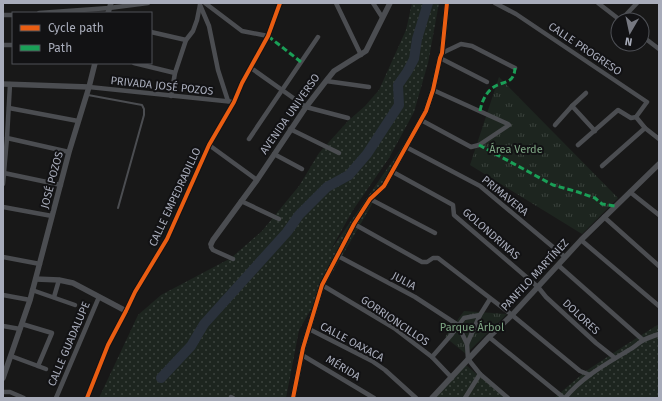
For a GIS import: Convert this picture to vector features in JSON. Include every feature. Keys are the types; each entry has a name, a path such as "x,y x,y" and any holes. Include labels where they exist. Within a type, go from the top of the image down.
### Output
{"street":[{"path":"53,12 109,8 148,3"},
{"name":"CALLE EMPEDRADILLO","path":"86,398 108,344 135,292 168,239 209,145 268,36 280,3"},
{"path":"336,3 361,55"},
{"path":"373,3 382,17"},
{"name":"AVENIDA UNIVERSO","path":"211,244 257,180 290,129 334,71 366,51 390,3"},
{"path":"295,397 302,355 322,285 354,224 370,199 384,186 393,172 426,111 433,90 441,56 447,3"},
{"name":"CALLE PROGRESO","path":"495,3 516,14 647,102 634,118"},
{"path":"628,12 637,3"},
{"path":"202,4 242,31 268,36"},
{"path":"171,96 175,73 186,40 193,31 202,4"},
{"path":"202,4 218,70 231,102"},
{"path":"600,4 610,12"},
{"path":"152,32 186,40"},
{"path":"249,139 318,36"},
{"path":"650,42 659,49"},
{"path":"441,56 461,44 472,46 515,68"},
{"path":"441,56 486,82"},
{"name":"JOSÉ POZOS","path":"3,378 5,362 10,356 30,300 69,152 87,95 95,64"},
{"path":"138,64 175,73"},
{"path":"251,68 306,107 348,118"},
{"path":"326,81 369,87"},
{"path":"3,84 89,87"},
{"path":"3,184 10,84"},
{"name":"PRIVADA JOSÉ POZOS","path":"89,87 231,102"},
{"path":"421,120 471,147 479,145 508,125 433,90"},
{"path":"554,125 586,93"},
{"path":"572,106 595,131"},
{"path":"9,108 78,121"},
{"path":"578,145 618,110 634,118 659,139"},
{"path":"602,166 645,128"},
{"path":"290,129 339,153"},
{"path":"7,138 69,152"},
{"path":"209,145 257,180"},
{"name":"PRIMAVERA","path":"406,148 480,186 565,257"},
{"path":"274,154 302,169"},
{"name":"PANFILO MARTÍNEZ","path":"432,398 489,337 512,315 581,240 658,167"},
{"name":"GOLONDRINAS","path":"393,172 453,205 454,215 538,287"},
{"path":"4,173 61,185"},
{"path":"630,192 659,215"},
{"path":"370,199 435,233"},
{"path":"241,201 279,219"},
{"path":"3,207 52,216"},
{"path":"604,217 659,266"},
{"path":"354,224 422,262 427,262 433,258 438,258 512,315 580,371 590,375"},
{"path":"581,240 659,306"},
{"path":"211,244 213,250 233,259"},
{"name":"JULIA","path":"338,256 415,297 458,325"},
{"path":"3,257 40,264"},
{"path":"558,265 643,340"},
{"path":"36,279 59,280 72,283 126,310"},
{"path":"54,297 59,280"},
{"name":"GORRIONCILLOS","path":"322,285 394,328 432,357 452,378"},
{"name":"DOLORES","path":"538,287 546,297 596,343 615,358"},
{"path":"32,290 75,305"},
{"path":"3,295 30,300"},
{"name":"CALLE GUADALUPE","path":"56,398 99,297"},
{"path":"467,344 480,314 490,299"},
{"path":"432,357 464,318 480,314"},
{"path":"458,325 467,344 468,359 480,374 505,397"},
{"path":"3,326 21,327 52,333 38,366"},
{"name":"CALLE OAXACA","path":"309,329 372,361 385,370 416,398"},
{"path":"489,337 564,398 590,375 615,358 643,340 659,334"},
{"name":"MÉRIDA","path":"302,355 374,398"},
{"path":"10,356 46,369"},
{"path":"465,398 480,374"},
{"path":"3,392 10,392 24,398"}],"lane":[{"path":"87,95 142,105 144,109 144,115 118,208"}],"green space":[{"path":"412,3 439,3 428,63 414,112 389,158 353,210 330,251 421,120 299,330 286,398 99,398 138,315 161,295 231,258 262,231 299,186 319,153 379,90 406,30"},
{"name":"Área Verde","path":"499,77 618,198 582,234 470,165"},
{"name":"Parque Árbol","path":"464,311 507,314 466,354 445,337"},
{"path":"659,324 659,398 554,398 586,371"},
{"path":"466,365 505,398 434,398"}],"waterway":[{"path":"161,378 191,346 204,324 287,232 299,215 327,187 349,175 367,154 399,105 398,85 414,59 417,39 428,3"}],"marked path":[{"path":"268,36 301,62"},
{"path":"480,111 484,99 491,89 510,80 514,74 515,68"},
{"path":"479,145 553,185 595,198 602,204 615,206"}],"cycle path":[{"path":"87,398 108,345 135,292 167,239 209,145 234,102 242,83 268,36 280,3"},
{"path":"293,398 303,348 322,285 354,224 370,199 384,186 426,111 442,53 447,3"}]}
